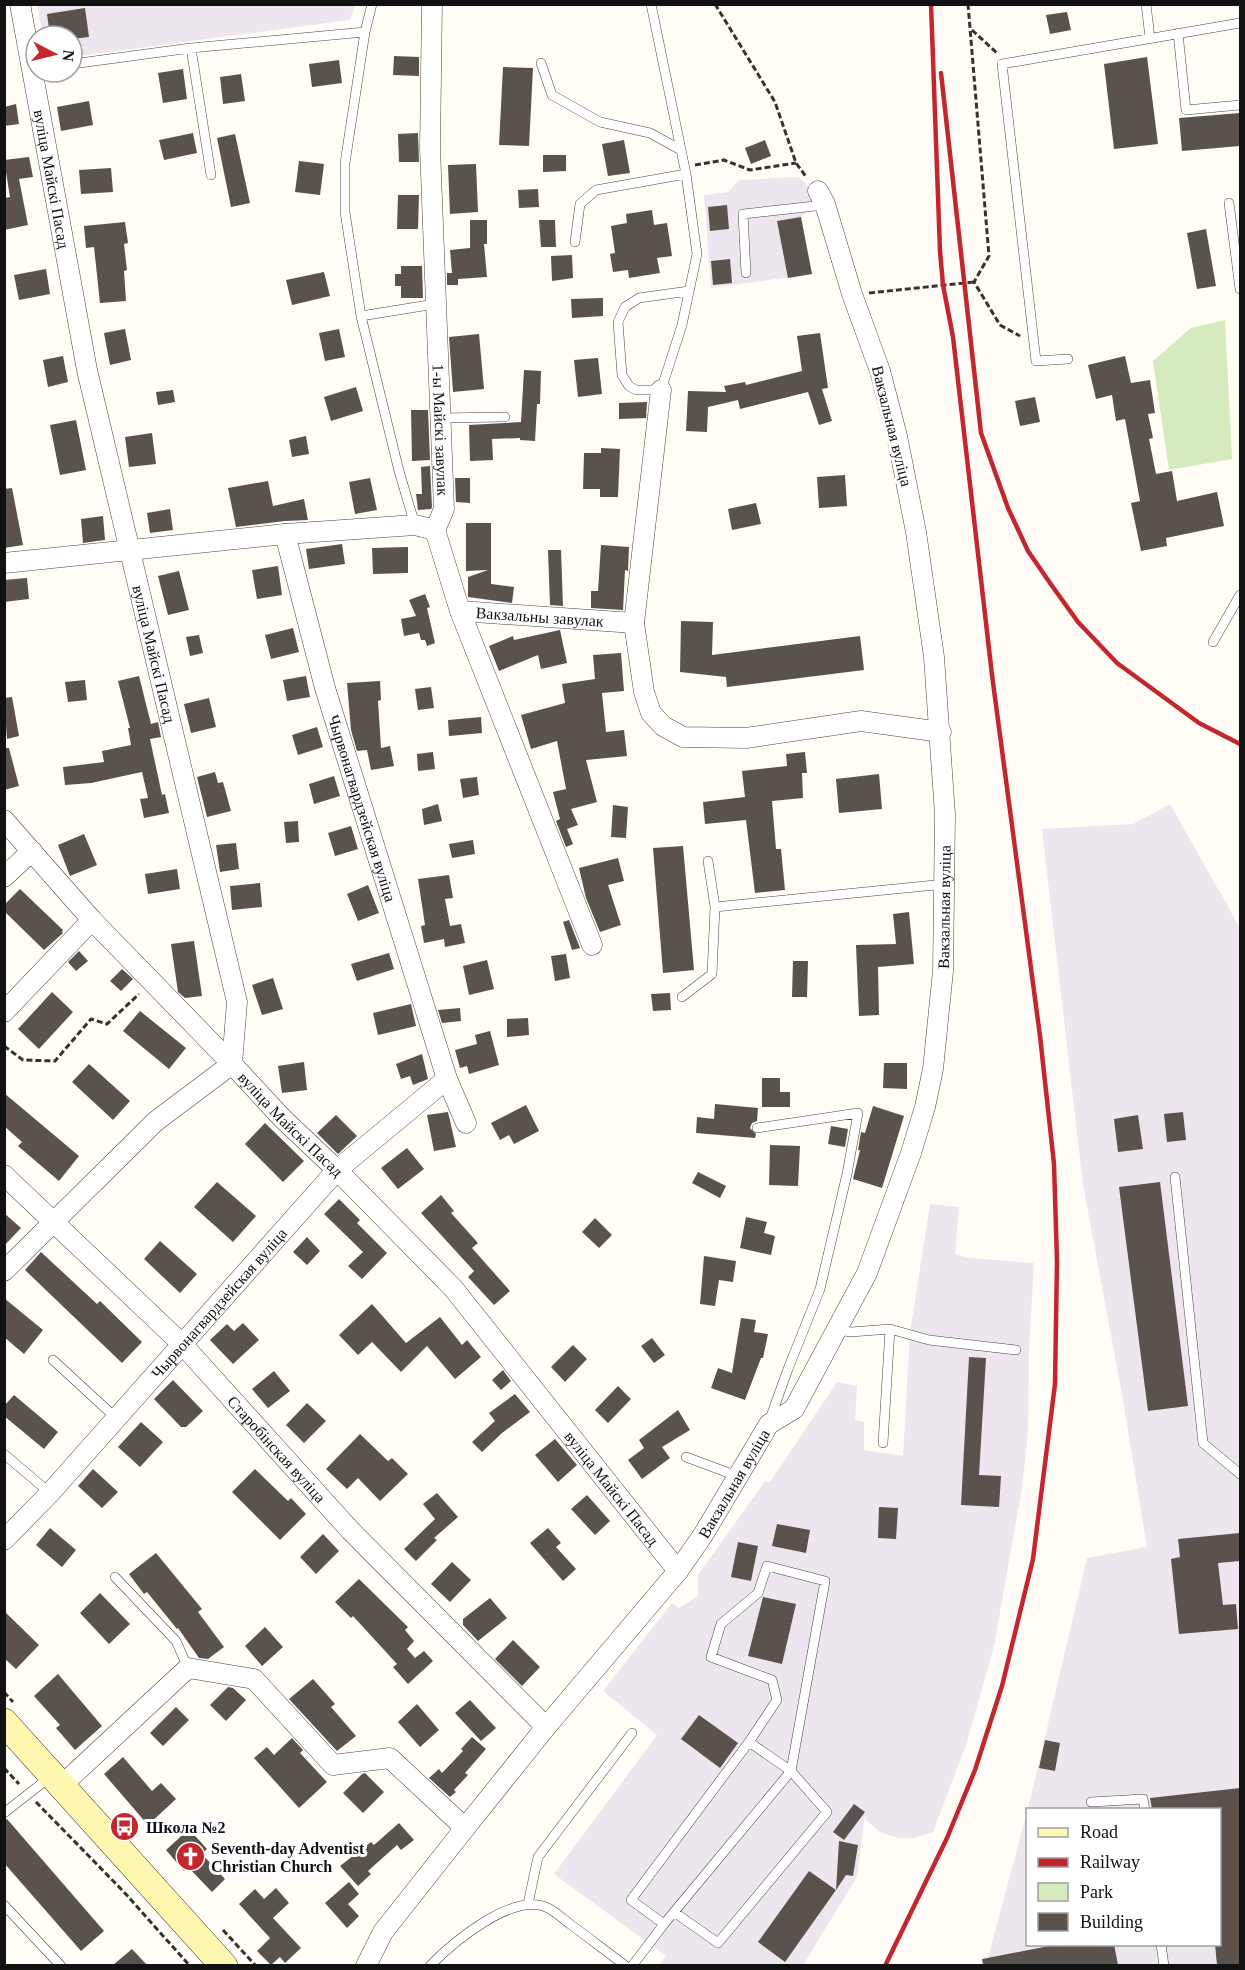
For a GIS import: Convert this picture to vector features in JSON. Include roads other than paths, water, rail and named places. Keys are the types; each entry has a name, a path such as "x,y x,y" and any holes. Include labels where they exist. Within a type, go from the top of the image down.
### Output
{"main road":[{"path":"8,1733 57,1781 225,1965"}],"street":[{"name":"вуліца Майскі Пасад","path":"20,4 24,24"},
{"name":"1-ы Майскі завулак","path":"432,4 430,148 444,509 435,530"},
{"name":"вуліца Майскі Пасад","path":"36,84 87,370 237,1002 232,1064 283,1119 338,1170 453,1288 678,1571"},
{"name":"Вакзальная вуліца","path":"678,1571 703,1535 769,1424 794,1410 867,1273 911,1153 925,1107 933,1069 942,982 945,884 945,815 934,657 916,532 897,436 880,371 852,294 822,197"},
{"path":"661,390 634,623 644,692 651,713 663,726 683,736 746,738 861,721 940,732"},
{"path":"4,563 285,534 415,525 435,530 460,611"},
{"name":"Чырвонагвардзейская вуліца","path":"285,534 325,688 447,1079 466,1123"},
{"name":"Вакзальны завулак","path":"592,945 460,611 634,623"},
{"path":"4,820 92,920 232,1064 156,1121 4,1270"},
{"path":"4,877 32,851"},
{"path":"4,1012 92,920"},
{"name":"Чырвонагвардзейская вуліца","path":"4,1540 50,1493 338,1170 447,1079"},
{"name":"Старобінская вуліца","path":"4,1175 182,1344 350,1530 546,1727"},
{"path":"366,1965 383,1932 465,1828 546,1727 678,1571"},
{"path":"57,1781 188,1668 254,1680 333,1765 390,1758 465,1828"}],"lane":[{"path":"372,4 364,32 345,163 345,202 361,316 399,471 415,525"},
{"path":"651,4 685,171 697,254 682,325 661,390 636,390 629,386 622,375 618,322 625,307 639,298 689,291"},
{"path":"1146,4 1150,38"},
{"path":"1068,359 1036,361 1002,64 1240,23"},
{"path":"84,62 191,48 364,32"},
{"path":"1178,33 1186,110 1240,105"},
{"path":"191,48 211,175"},
{"path":"541,63 552,95 600,122 650,133 681,150"},
{"path":"575,242 580,204 596,190 685,171"},
{"path":"746,273 743,214 815,206 822,197"},
{"path":"1228,203 1240,289"},
{"path":"361,316 435,304"},
{"path":"440,418 505,417"},
{"path":"1213,642 1240,595"},
{"path":"682,997 712,974 715,907 708,861"},
{"path":"715,907 945,884"},
{"path":"757,1128 858,1113 847,1174 820,1289 769,1424"},
{"path":"1175,1177 1203,1443 1240,1474"},
{"path":"838,1330 852,1332 890,1329 929,1340 1016,1350"},
{"path":"883,1443 890,1329"},
{"path":"53,1360 116,1418"},
{"path":"4,1454 50,1493"},
{"path":"686,1457 737,1476"},
{"path":"632,1965 791,1771 825,1581 767,1566 759,1593 721,1624 711,1657 772,1680 777,1701 631,1900 664,1924"},
{"path":"116,1577 176,1641 188,1668"},
{"path":"528,1904 538,1857 632,1733"},
{"path":"674,1912 718,1943 827,1812 791,1771 749,1742"},
{"path":"4,1813 28,1794 57,1781"},
{"path":"1091,1802 1143,1799 1145,1808"},
{"path":"430,1965 456,1940 473,1928 502,1913 528,1904 548,1907 626,1965"},
{"path":"4,1905 61,1965"},
{"path":"1161,1946 1164,1965"}],"railway":[{"path":"885,1966 947,1838 975,1770 1002,1686 1033,1559 1055,1384 1057,1261 1054,1164 1040,1036 992,675 953,337 943,285 931,4"},
{"path":"941,73 981,433 1008,508 1028,551 1050,583 1078,622 1117,663 1199,723 1240,744"}],"place":[{"name":"Школа №2","path":"125,1827"},
{"name":"Seventh-day Adventist Christian Church","path":"190,1857"}]}
